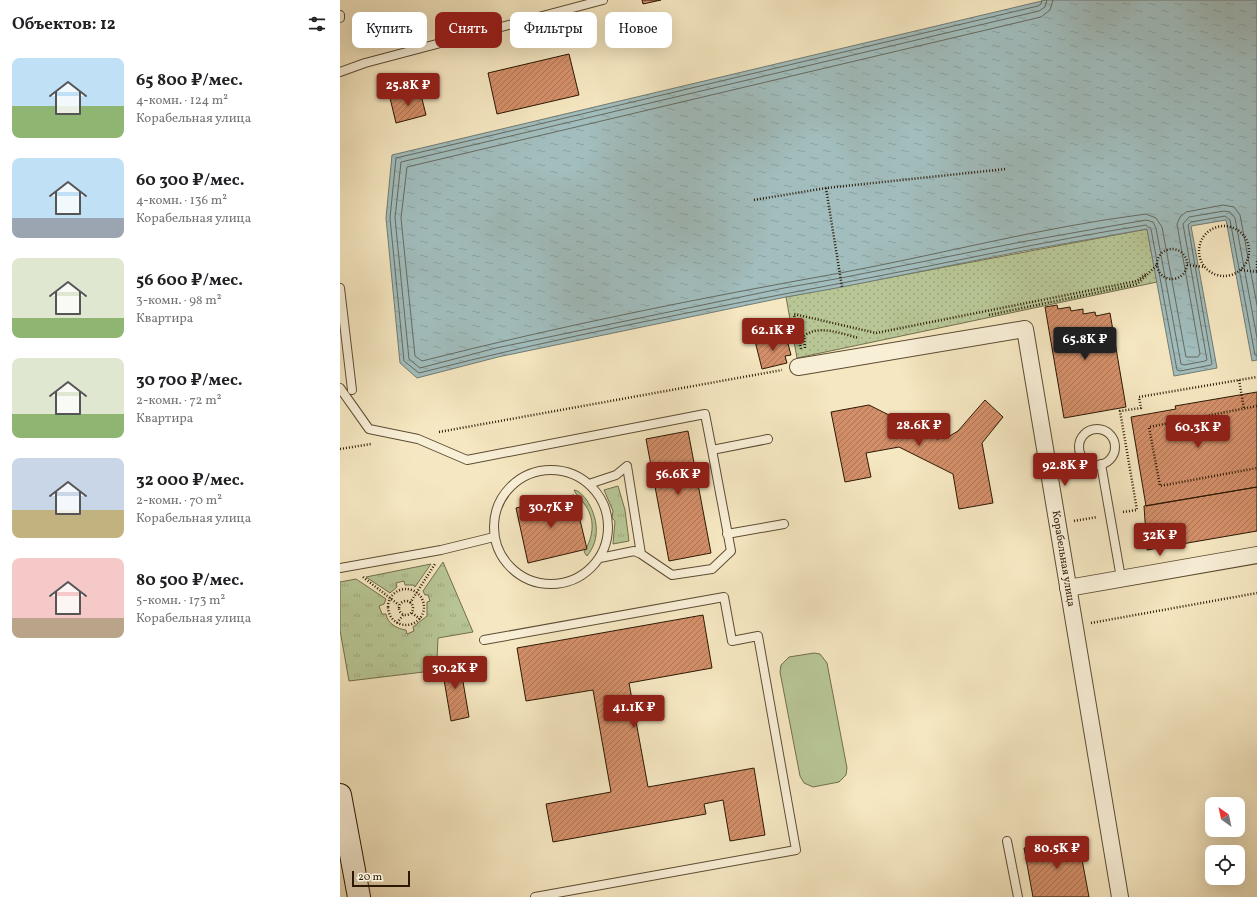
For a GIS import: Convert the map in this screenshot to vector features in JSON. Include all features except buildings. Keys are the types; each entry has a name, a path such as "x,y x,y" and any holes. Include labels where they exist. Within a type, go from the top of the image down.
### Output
{"street":[{"name":"Корабельная улица","path":"801,367 1025,329 1120,897"},
{"path":"1068,588 1257,555"},
{"path":"340,795 350,868 359,897"}],"lane":[{"path":"340,72 365,63 603,0"},
{"path":"340,288 352,390"},
{"path":"340,388 369,429 418,439 467,460 705,414 730,551 712,569 672,575 641,554 634,551 600,558"},
{"path":"1092,429 1105,431 1114,440 1114,454 1111,459 1101,464 1092,464 1086,461 1079,450 1082,437 1092,429"},
{"path":"712,450 768,439"},
{"path":"1101,464 1121,578"},
{"path":"589,484 616,475 627,466 641,554"},
{"path":"545,469 564,470 581,478 589,484 596,490 605,506 609,522 608,540 600,558 587,573 569,582 549,585 530,581 513,571 500,555 494,537 494,518 500,500 511,485 527,474 545,469"},
{"path":"727,534 784,524"},
{"path":"344,567 436,551 494,537"},
{"path":"484,640 724,597 732,641 758,636 796,850 534,897"},
{"path":"1007,841 1018,897"}],"path":[{"path":"754,200 826,188 1006,169"},
{"path":"826,188 842,287"},
{"path":"1186,265 1204,267 1218,275 1226,276 1240,270 1246,264 1248,256 1246,240 1235,229 1227,226 1211,230 1204,235 1200,243 1200,259 1204,267"},
{"path":"985,316 1138,284 1157,265 1163,252 1172,249 1184,256 1186,265 1183,274 1174,279 1170,279 1161,274 1157,265"},
{"path":"1240,270 1257,271 1257,261"},
{"path":"408,437 801,367 794,314 876,333 1137,281 1157,265"},
{"path":"810,349 805,348 804,336 809,331 827,331 864,339"},
{"path":"1057,524 1138,510 1120,412 1141,408 1139,397 1257,377"},
{"path":"1239,380 1244,409"},
{"path":"1257,406 1148,426 1160,486 1257,468"},
{"path":"340,449 378,443"},
{"path":"410,603 438,560 436,551"},
{"path":"344,567 391,598 399,605 398,609 403,615"},
{"path":"408,589 417,593 424,604 424,609 420,618 409,625 397,623 389,614 388,608 391,598 396,592 402,590 408,589"},
{"path":"1074,626 1257,593"},
{"path":"399,605 405,601 410,603 413,608 412,613"},
{"path":"412,613 420,618"},
{"path":"397,623 403,615 412,613"}],"green space":[{"path":"1147,229 1157,282 797,358 786,297"},
{"path":"618,486 625,510 629,541 613,544 615,521 612,518 613,511 604,490"},
{"path":"574,490 579,492 586,499 595,520 596,535 587,556 584,552 592,533 592,521 587,508"},
{"path":"443,562 473,632 438,638 437,660 440,670 349,681 340,630 340,582 356,579 386,599 384,604 379,606 382,614 386,614 388,620 393,625 406,630 407,634 414,631 413,627 427,616 427,602 430,601 428,595 425,595 423,591"},
{"path":"431,564 415,587 413,585 405,585 404,581 396,583 397,587 390,593 366,577"},
{"path":"814,653 820,654 827,663 847,768 846,775 839,782 813,787 804,783 800,776 780,672 781,665 789,657"}],"water":[{"path":"1046,0 1257,0 1257,360 1252,361 1226,220 1191,226 1217,368 1174,376 1147,229 1023,251 786,297 498,357 417,378 400,363 386,218 392,155"}]}
